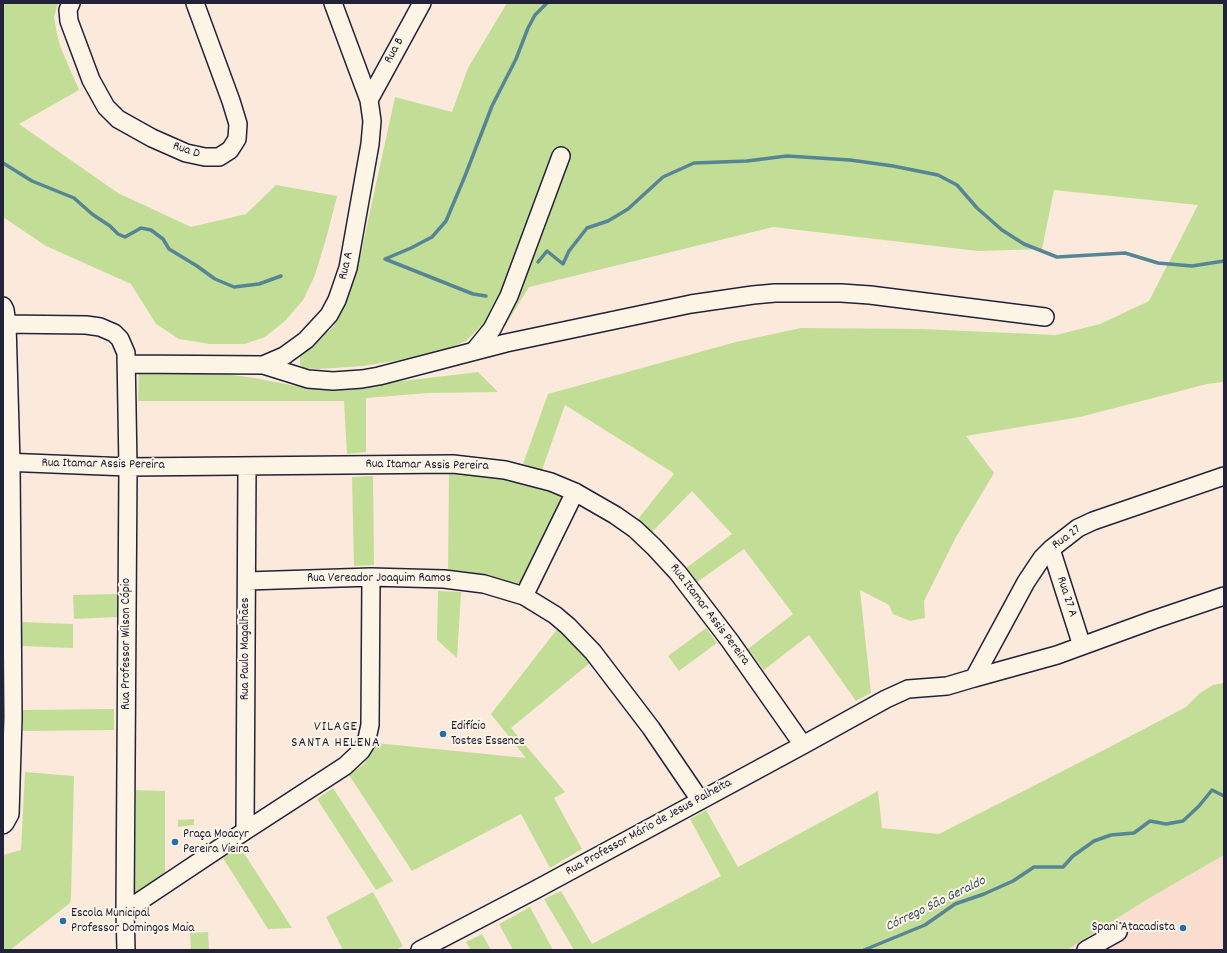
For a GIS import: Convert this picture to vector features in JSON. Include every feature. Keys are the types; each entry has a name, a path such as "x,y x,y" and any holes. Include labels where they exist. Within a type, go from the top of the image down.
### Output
{"street":[{"name":"Rua D","path":"71,3 68,10 69,21 91,80 106,107 118,119 152,138 186,153 205,157 219,157 230,150 237,139 238,124 232,100 195,3"},
{"name":"Rua A","path":"126,364 263,365 284,356 306,340 329,315 337,300 348,268 370,144 372,121 369,100 333,3"},
{"name":"Rua B","path":"369,100 422,3"},
{"path":"474,351 492,329 509,296 561,156"},
{"path":"263,365 308,379 346,381 379,376 506,343 691,304 775,293 841,293 870,295 1045,317"},
{"path":"3,306 5,310 10,814 6,823 3,825"},
{"name":"Rua Professor Wilson Cópio","path":"5,324 93,325 107,329 114,333 120,339 126,353 128,467 126,950"},
{"name":"Rua Itamar Assis Pereira","path":"7,462 128,467 426,464 482,466 527,475 551,482 574,492 616,515 635,529 678,573 730,640 803,745"},
{"name":"Rua Paulo Magalhães","path":"245,831 247,466"},
{"name":"Rua 27","path":"974,678 1026,582 1042,558 1051,549 1072,533 1093,521 1224,476"},
{"path":"524,596 574,492"},
{"name":"Rua 27 A","path":"1051,549 1082,646"},
{"path":"125,911 345,766 361,752 366,744 370,725 371,576"},
{"name":"Rua Vereador Joaquim Ramos","path":"247,581 371,576 457,580 484,584 524,596 555,615 593,652 651,728 700,800"},
{"path":"974,678 1035,662 1224,596"},
{"name":"Rua Professor Mário de Jesus Palheita","path":"420,950 535,890 876,704 908,689 947,686 974,678"},
{"path":"1086,950 1118,932"}],"shaded area":[{"path":"1224,855 1224,950 1067,950 1146,900"}],"green space":[{"path":"3,3 58,3 54,17 57,34 60,46 79,90 19,124 118,193 191,227 246,214 276,185 337,196 315,275 303,300 285,321 265,337 245,344 210,344 179,339 156,324 131,284 46,246 3,217"},
{"path":"507,3 1224,3 1224,382 1207,384 1080,417 966,436 994,473 956,537 924,601 925,618 910,621 893,614 889,605 860,590 871,693 856,701 809,635 764,670 748,649 793,614 744,549 697,582 686,568 732,534 692,491 652,532 638,519 674,474 672,472 565,405 542,470 523,464 548,394 736,342 801,328 922,329 1056,335 1100,324 1149,301 1198,205 1054,190 1042,249 978,251 773,227 529,287 505,326 480,327 466,341 449,348 399,360 364,366 318,369 304,368 300,365 300,357 304,351 334,326 348,296 357,271 395,97 452,112 468,68"},
{"path":"139,372 211,372 307,388 334,389 478,372 498,392 428,393 366,398 366,452 347,454 344,401 138,401"},
{"path":"449,471 511,478 565,495 521,587 478,576 448,571"},
{"path":"373,476 374,565 354,566 352,477"},
{"path":"438,591 461,592 457,658 437,640"},
{"path":"117,594 117,617 74,619 73,595"},
{"path":"22,622 73,624 73,648 22,646"},
{"path":"558,628 576,645 590,663 511,728 565,792 554,798 582,849 550,868 521,814 412,871 349,775 364,764 376,743 526,758 491,714"},
{"path":"706,628 717,643 679,671 668,656"},
{"path":"1224,683 1224,855 1146,900 1067,950 574,950 544,899 561,891 592,944 721,876 690,819 706,810 738,867 878,791 882,828 939,834 1186,707 1200,693 1213,685"},
{"path":"114,709 114,730 23,731 23,710"},
{"path":"25,772 74,776 71,898 70,903 10,950 3,950 3,855 21,850"},
{"path":"333,788 393,881 376,890 317,799"},
{"path":"136,790 165,791 165,874 135,893"},
{"path":"194,819 194,825 178,827 178,820"},
{"path":"240,847 292,928 268,929 223,858"},
{"path":"373,892 403,946 396,950 343,950 326,917"},
{"path":"530,907 553,950 513,950 499,924"},
{"path":"208,932 209,950 191,950 190,933"},
{"path":"482,934 491,950 471,950 466,942"}],"waterway":[{"path":"385,259 432,237 446,221 492,106 516,59 528,28 535,15 547,3"},
{"path":"538,262 547,251 563,264 569,251 587,228 608,221 628,209 663,177 694,163 747,161 787,156 850,160 893,166 938,175 957,185 977,208 1002,230 1024,244 1057,257 1125,253 1158,263 1192,266 1224,261"},
{"path":"3,163 32,181 74,198 118,234 125,237 141,228 151,230 163,239 169,249 215,279 234,287 259,284 281,276"},
{"path":"385,259 473,294 486,296"},
{"name":"Córrego São Geraldo","path":"864,950 925,925 955,904 984,894 1013,881 1034,867 1063,867 1073,856 1094,841 1111,835 1134,833 1150,821 1166,824 1183,821 1199,806 1212,790 1224,796"}],"place":[{"name":"Edifício Tostes Essence","path":"443,734"},
{"name":"Praça Moacyr Pereira Vieira","path":"175,842"},
{"name":"Escola Municipal Professor Domingos Maia","path":"63,921"},
{"name":"Spani Atacadista","path":"1183,928"}],"district":[{"name":"VILAGE SANTA HELENA","path":"336,736"}]}
